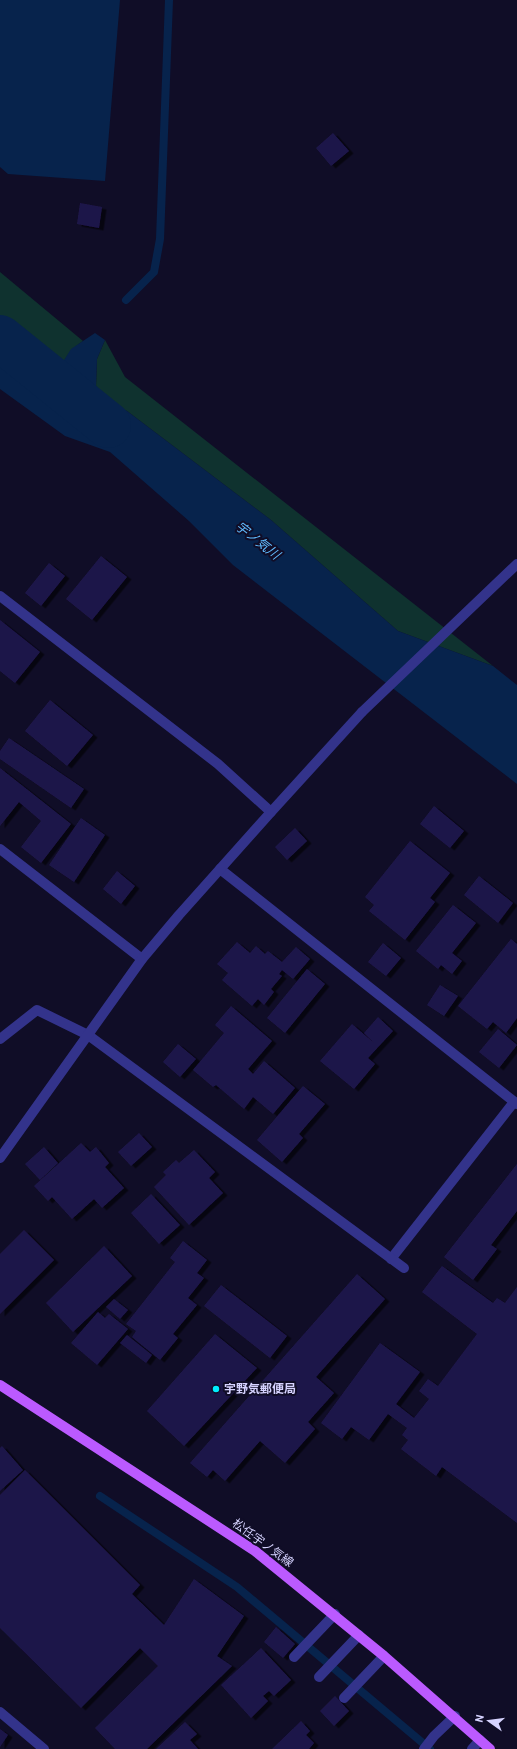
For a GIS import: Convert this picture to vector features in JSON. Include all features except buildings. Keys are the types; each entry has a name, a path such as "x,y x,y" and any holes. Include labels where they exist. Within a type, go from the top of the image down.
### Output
{"main road":[{"name":"松任宇ノ気線","path":"0,1385 255,1551 335,1614 455,1716 490,1749"}],"street":[{"path":"0,1158 142,959 220,869 362,712 475,602 517,564"},
{"path":"0,596 218,764 270,812"},
{"path":"0,850 142,959"},
{"path":"220,869 516,1103 391,1260"},
{"path":"0,1039 37,1010 88,1035 391,1260 404,1268"},
{"path":"297,1654 335,1614"},
{"path":"322,1674 359,1635"},
{"path":"348,1695 384,1656"},
{"path":"0,1712 44,1749"},
{"path":"424,1749 432,1741 434,1736 455,1716"},
{"path":"472,1749 480,1740"}],"green space":[{"path":"0,272 83,341 75,347 66,359 54,395 40,388 10,354 0,330"},
{"path":"105,340 125,377 493,666 398,631 271,520 127,411 106,404 96,386 97,359"}],"water":[{"path":"0,0 120,0 105,181 8,174 0,167"},
{"path":"0,330 10,354 40,388 54,395 60,379 61,365 71,349 95,333 105,340 97,359 96,386 106,404 127,411 271,520 398,631 493,666 517,685 517,784 233,565 189,521 110,452 65,436 0,389"}],"waterway":[{"path":"126,300 154,272 160,239 169,0"},
{"name":"宇ノ気川","path":"0,338 108,425"},
{"path":"100,1496 237,1587 430,1749"}],"place":[{"name":"宇野気郵便局","path":"216,1389"}]}
